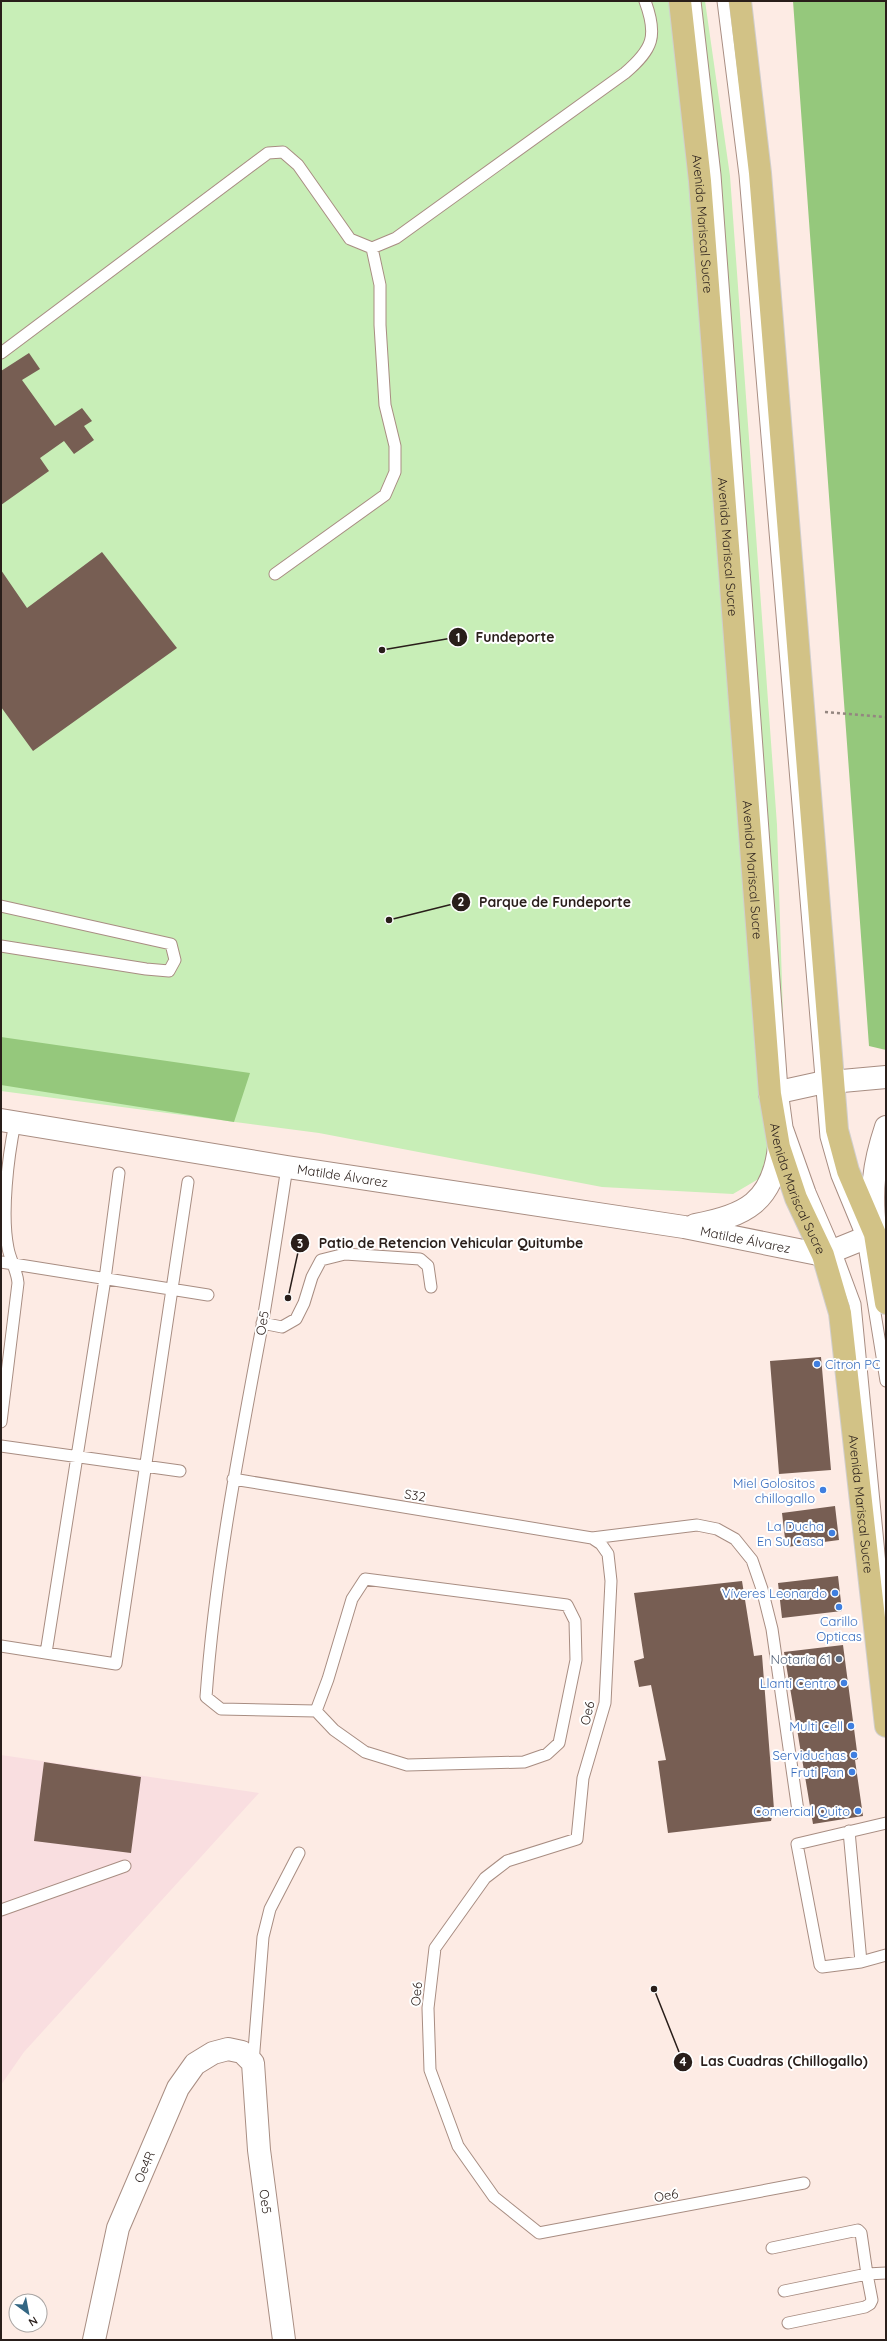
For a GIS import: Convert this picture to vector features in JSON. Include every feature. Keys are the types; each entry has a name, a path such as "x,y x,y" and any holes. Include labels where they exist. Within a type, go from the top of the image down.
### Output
{"main road":[{"name":"Avenida Mariscal Sucre","path":"680,1 700,181 776,1092 779,1147 796,1198 829,1252 840,1313 886,1726"},
{"path":"740,1 761,181 803,711 826,1083 848,1171 869,1236 886,1303"}],"street":[{"path":"776,1092 826,1083 886,1077"},
{"name":"Matilde Álvarez","path":"8,1122 287,1167 684,1227 829,1252"},
{"path":"829,1252 869,1236 877,1155 886,1127"},
{"name":"Matilde Álvarez","path":"684,1227 721,1221 737,1215 751,1206 763,1194 772,1179 777,1163 779,1147"},
{"name":"Oe4R","path":"94,2340 118,2228 178,2088 195,2064 213,2053 228,2049 242,2052 253,2063"},
{"name":"Oe5","path":"253,2063 259,2150 284,2340"}],"lane":[{"path":"1,353 268,153 284,152 298,165 350,239 372,248 396,238 619,77 644,57 651,40 652,22 645,1"},
{"path":"695,1 715,175 776,1092 829,1252 855,1304 886,1627"},
{"path":"723,1 744,175 826,1083"},
{"path":"275,574 385,495 395,472 395,446 385,405 380,325 380,285 372,248"},
{"path":"1,906 171,944 174,960 169,971 146,969 1,946"},
{"path":"1,1422 18,1283 18,1274 8,1248 6,1204 10,1146 8,1122"},
{"name":"Oe5","path":"287,1167 262,1324 233,1479 209,1651 206,1697 221,1709 316,1712"},
{"path":"46,1653 105,1279 119,1173"},
{"path":"1,1646 116,1664 144,1466 188,1182"},
{"path":"869,1236 886,1381"},
{"path":"262,1324 282,1327 296,1319 304,1303 312,1277 321,1260 344,1254 420,1259 428,1266 431,1287"},
{"path":"1,1262 208,1296"},
{"path":"1,1446 180,1471"},
{"name":"S32","path":"233,1479 592,1538 697,1525 717,1529 735,1539 752,1560 762,1590 772,1629 798,1811"},
{"name":"Oe6","path":"592,1538 601,1544 608,1554 609,1560 610,1581 606,1696 583,1778 577,1839 507,1861 485,1878 435,1948 428,2008 430,2070 458,2146 494,2197 539,2233 804,2183"},
{"path":"365,1579 567,1605 575,1621 576,1660 559,1743 546,1754 524,1762 407,1766 365,1752 334,1730 316,1712 328,1679 352,1599 365,1579"},
{"path":"886,1823 797,1844 820,1965 826,1967 861,1962 886,1956"},
{"path":"850,1831 861,1962"},
{"path":"253,2063 263,1936 270,1909 299,1853"},
{"path":"1,1910 125,1866"},
{"path":"772,2248 858,2230 861,2233 870,2304 788,2323"},
{"path":"784,2290 867,2274 886,2273"}],"path":[{"path":"803,711 886,717"}],"shaded area":[{"path":"1,1755 259,1793 24,2052 1,2085"}],"green space":[{"path":"1,1 705,1 730,176 777,825 784,1048 767,1174 733,1194 602,1187 319,1133 1,1091"},
{"path":"793,1 886,1 886,1050 869,1046"},
{"path":"1,1037 250,1073 234,1122 1,1085"}],"building":[{"path":"29,353 40,369 22,380 55,426 82,408 92,421 84,426 94,440 74,454 64,441 40,458 49,471 1,505 1,371"},
{"path":"102,552 177,648 33,751 1,707 1,570 27,608"},
{"path":"821,1357 831,1470 779,1474 770,1361"},
{"path":"835,1506 839,1540 786,1547 782,1513"},
{"path":"838,1576 842,1611 782,1618 778,1583"},
{"path":"742,1581 754,1656 762,1655 774,1809 771,1821 668,1833 658,1761 666,1760 651,1685 639,1687 634,1661 644,1658 634,1593"},
{"path":"843,1645 858,1759 855,1760 863,1816 813,1824 784,1652"},
{"path":"44,1762 141,1777 131,1853 34,1841"}],"place":[{"name":"Fundeporte","path":"382,650"},
{"name":"Parque de Fundeporte","path":"389,920"},
{"name":"Patio de Retencion Vehicular Quitumbe","path":"288,1298"},
{"name":"Citron PC","path":"817,1364"},
{"name":"Miel Golositos chillogallo","path":"823,1490"},
{"name":"La Ducha En Su Casa","path":"832,1533"},
{"name":"Víveres Leonardo","path":"835,1593"},
{"name":"Carillo Opticas","path":"839,1607"},
{"name":"Notaría 61","path":"839,1659"},
{"name":"Llanti Centro","path":"844,1683"},
{"name":"Multi Cell","path":"851,1726"},
{"name":"Serviduchas","path":"854,1755"},
{"name":"Fruti Pan","path":"852,1772"},
{"name":"Comercial Quito","path":"858,1811"},
{"name":"Las Cuadras (Chillogallo)","path":"654,1989"}]}
